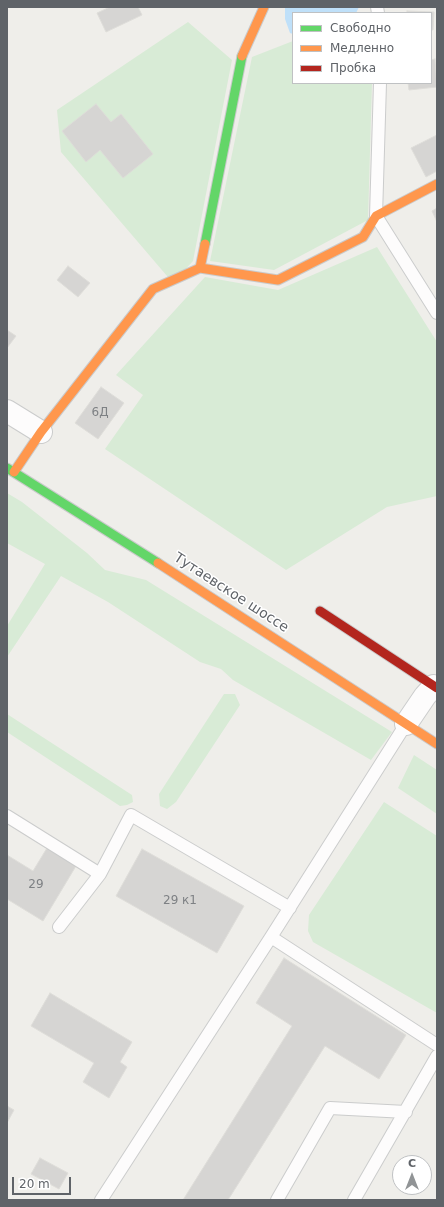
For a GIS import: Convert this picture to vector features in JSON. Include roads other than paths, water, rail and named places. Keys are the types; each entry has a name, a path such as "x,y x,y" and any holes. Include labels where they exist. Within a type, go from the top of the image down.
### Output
{"street":[{"path":"200,268 242,54 264,7"},
{"path":"11,470 153,289 200,268 278,280 363,237 376,216 437,184"},
{"path":"7,411 41,432"},
{"name":"Тутаевское шоссе","path":"11,470 178,574 437,744"},
{"path":"320,611 436,687 425,696 406,724"}],"lane":[{"path":"380,84 376,216 437,313"},
{"path":"101,1200 290,908 406,724"},
{"path":"59,927 100,874 131,815 290,908"},
{"path":"7,816 100,874"},
{"path":"271,937 437,1045"},
{"path":"354,1200 437,1056"},
{"path":"277,1200 330,1108 406,1112"}],"water":[{"path":"285,7 359,7 356,12 292,12 292,34 290,33 285,19"}]}
